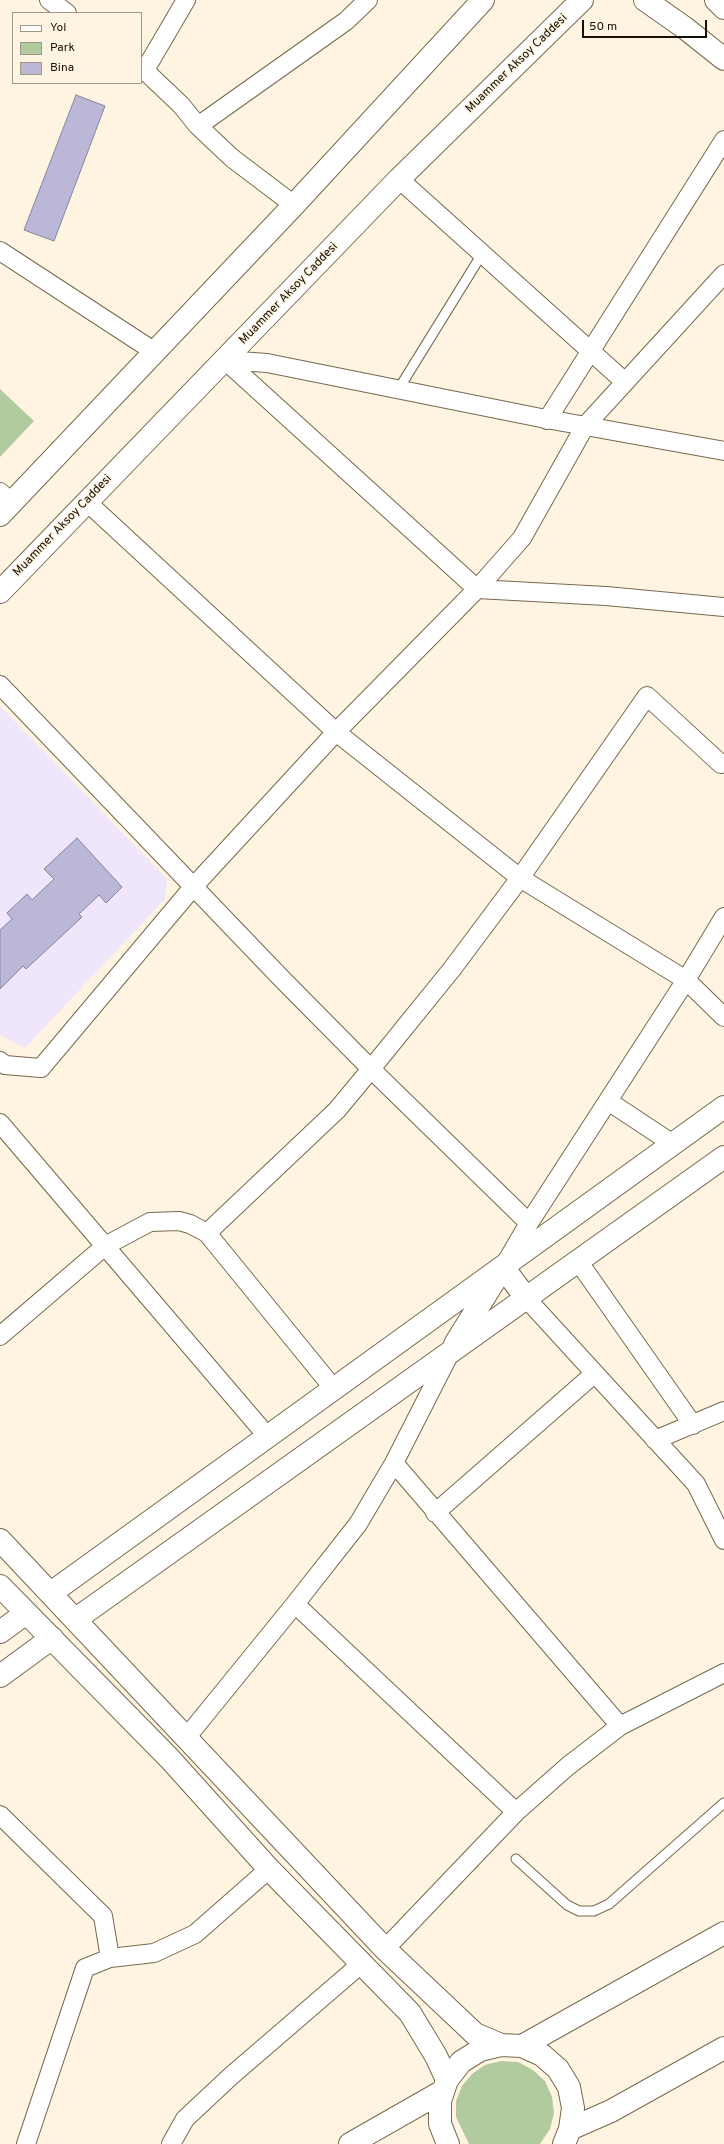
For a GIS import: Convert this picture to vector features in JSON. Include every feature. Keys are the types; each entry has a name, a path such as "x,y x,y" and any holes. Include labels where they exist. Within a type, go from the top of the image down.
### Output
{"main road":[{"path":"4,503 155,352 294,205 483,0"},
{"name":"Muammer Aksoy Caddesi","path":"0,592 399,179 582,0"},
{"path":"645,0 686,28 724,59"},
{"path":"716,0 724,8"},
{"path":"51,1593 724,1108"},
{"path":"76,1619 724,1157"},
{"path":"503,1267 526,1298"},
{"path":"450,1352 503,1267"},
{"path":"0,1540 385,1949 475,2034 501,2045"},
{"path":"0,1586 170,1759 269,1869 410,2013 436,2056 445,2086"},
{"path":"0,1632 26,1613"},
{"path":"0,1676 52,1638"},
{"path":"522,2046 724,1933"},
{"path":"448,2144 440,2124 440,2102 445,2086 461,2062 480,2050 501,2045 522,2046 542,2055 558,2069 568,2087 573,2108 567,2139"},
{"path":"567,2139 611,2111 724,2048"},
{"path":"350,2144 445,2086"}],"street":[{"path":"49,0 66,12"},
{"path":"186,0 143,69 181,105 198,126 232,158 294,205"},
{"path":"198,126 340,25 368,0"},
{"path":"547,420 724,140"},
{"path":"399,179 625,382"},
{"path":"0,251 155,352"},
{"path":"0,1061 5,1065 41,1068 194,886 336,732 477,589 522,538 585,426 625,382 716,294 724,274"},
{"path":"224,360 267,363 547,420 724,451"},
{"path":"224,360 477,589 606,596 724,606"},
{"path":"87,502 336,732 520,878 686,980 724,1017"},
{"path":"0,686 370,1069 529,1223"},
{"path":"207,1233 337,1110 452,969 520,878 647,696 721,764"},
{"path":"503,1267 529,1223 686,980 724,916"},
{"path":"608,1101 674,1144"},
{"path":"0,1123 268,1437"},
{"path":"0,1336 105,1246 150,1222 159,1220 179,1221 190,1224 207,1233 334,1389"},
{"path":"578,1261 692,1425"},
{"path":"526,1298 696,1484 724,1540"},
{"path":"186,1738 358,1524 394,1463 450,1352"},
{"path":"435,1512 594,1374"},
{"path":"655,1440 724,1411"},
{"path":"394,1463 620,1726"},
{"path":"295,1604 516,1812"},
{"path":"385,1949 516,1812 568,1766 620,1726 724,1673"},
{"path":"0,1815 103,1916 110,1958"},
{"path":"26,2144 82,1971 87,1966 110,1958 154,1953 195,1934 269,1869"},
{"path":"171,2144 185,2119 231,2076 361,1964"}],"lane":[{"path":"398,390 482,254"},
{"path":"516,1859 567,1905 579,1910 594,1911 608,1904 724,1803"}],"shaded area":[{"path":"0,706 167,879 165,899 25,1048 0,1035"}],"green space":[{"path":"0,389 34,421 0,457"},
{"path":"501,2061 518,2062 533,2070 545,2081 552,2097 554,2113 550,2129 540,2144 469,2144 456,2117 456,2101 462,2086 472,2074 485,2065"}],"building":[{"path":"76,95 105,106 54,241 24,230"},
{"path":"77,838 122,887 106,903 99,895 79,914 82,917 26,969 23,966 0,989 0,930 12,919 7,913 27,894 32,900 54,879 44,869"}]}
